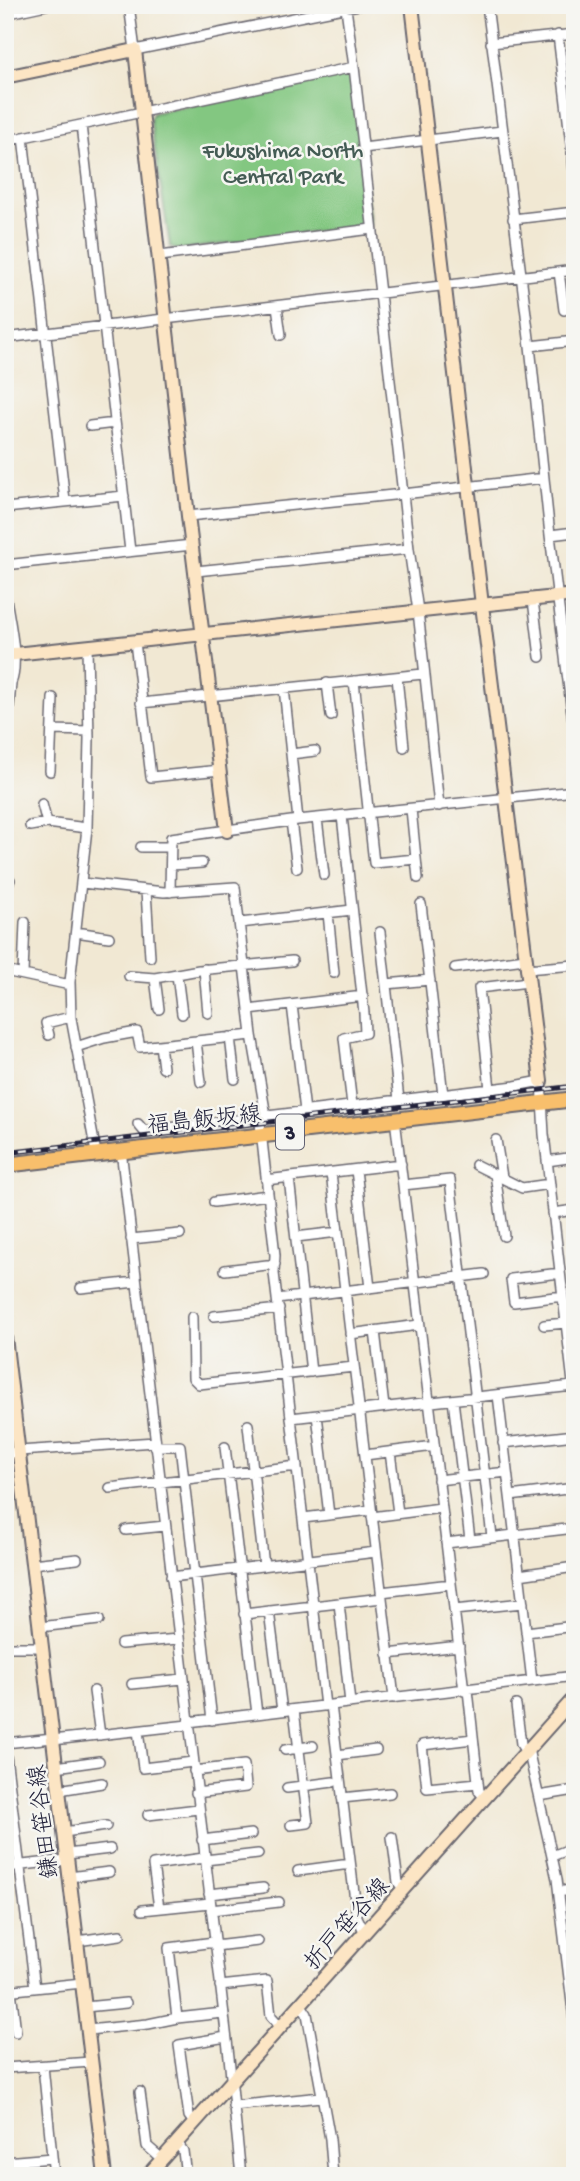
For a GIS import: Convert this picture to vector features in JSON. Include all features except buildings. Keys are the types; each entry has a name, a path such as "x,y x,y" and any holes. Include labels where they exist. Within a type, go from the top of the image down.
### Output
{"main road":[{"name":"福島飯坂線","path":"5,1164 575,1099"}],"street":[{"path":"5,14 46,5"},
{"path":"129,5 227,831"},
{"path":"5,77 358,5"},
{"path":"412,5 541,1081 547,1161 575,1400"},
{"path":"487,5 530,346 557,597 570,657 575,737"},
{"path":"346,8 439,806"},
{"path":"492,43 575,34"},
{"path":"558,35 575,179"},
{"path":"5,141 354,67"},
{"path":"80,125 130,551"},
{"path":"363,148 502,131"},
{"path":"23,137 65,501"},
{"path":"513,219 575,212"},
{"path":"160,256 372,229"},
{"path":"5,338 575,270"},
{"path":"559,272 564,310"},
{"path":"277,306 281,335"},
{"path":"530,346 575,341"},
{"path":"90,426 115,423"},
{"path":"188,516 544,478"},
{"path":"5,508 124,496"},
{"path":"550,535 575,532"},
{"path":"5,565 192,545"},
{"path":"195,571 409,549"},
{"path":"5,592 13,677 6,741"},
{"path":"9,655 575,595"},
{"path":"533,600 540,657"},
{"path":"135,642 151,777 220,770"},
{"path":"87,647 87,828 70,985 71,1017 96,1153"},
{"path":"141,703 423,674"},
{"path":"397,677 404,747"},
{"path":"354,681 374,863 416,859"},
{"path":"327,684 331,716"},
{"path":"284,688 291,754 297,868"},
{"path":"50,771 53,698"},
{"path":"52,730 89,731"},
{"path":"291,754 315,751"},
{"path":"170,892 171,838 295,821 575,791"},
{"path":"42,804 47,823"},
{"path":"411,809 418,878"},
{"path":"342,816 365,1033 344,1038 352,1105"},
{"path":"317,819 324,875"},
{"path":"30,826 47,823 87,828"},
{"path":"141,846 171,847"},
{"path":"171,865 202,863"},
{"path":"82,883 170,892 235,887 252,1035 265,1110 260,1123 261,1135 308,1561 337,1755 357,1917 365,1933"},
{"path":"146,891 150,957"},
{"path":"421,904 443,1095"},
{"path":"240,923 352,910"},
{"path":"328,913 334,974"},
{"path":"23,974 25,922"},
{"path":"76,932 109,937"},
{"path":"380,933 399,1100"},
{"path":"129,976 155,978 292,961"},
{"path":"455,968 526,970 575,965"},
{"path":"204,970 208,1013"},
{"path":"490,1089 479,988 526,970"},
{"path":"5,971 70,985"},
{"path":"177,975 182,1014"},
{"path":"155,978 159,1009"},
{"path":"386,984 430,980"},
{"path":"249,1010 363,996"},
{"path":"292,1005 305,1111"},
{"path":"49,1035 46,1023 71,1017"},
{"path":"76,1046 137,1032 140,1047 252,1035"},
{"path":"230,1037 235,1079"},
{"path":"196,1041 201,1082"},
{"path":"160,1045 163,1068"},
{"path":"138,1124 144,1131 541,1081"},
{"path":"395,1119 458,1646 479,1791 485,1798"},
{"path":"496,1140 504,1236"},
{"path":"121,1150 241,2176"},
{"path":"547,1161 575,1157"},
{"path":"266,1180 401,1164"},
{"path":"476,1164 522,1188 550,1184"},
{"path":"356,1170 370,1288"},
{"path":"331,1173 394,1698"},
{"path":"289,1178 312,1372"},
{"path":"403,1185 450,1180 492,1538"},
{"path":"214,1202 268,1195"},
{"path":"553,1213 575,1210"},
{"path":"296,1237 338,1232"},
{"path":"131,1239 180,1234"},
{"path":"225,1270 275,1264"},
{"path":"560,1273 511,1279 514,1302 563,1296"},
{"path":"214,1316 278,1304 303,1296 484,1274"},
{"path":"81,1288 136,1282"},
{"path":"192,1317 193,1378 199,1384 354,1367"},
{"path":"544,1325 566,1323"},
{"path":"350,1334 419,1325"},
{"path":"376,1331 384,1407"},
{"name":"鎌田笹谷線","path":"5,1337 10,1412 19,1451 105,2176"},
{"path":"291,1418 574,1387"},
{"path":"498,1395 532,1681"},
{"path":"453,1400 470,1540"},
{"path":"317,1415 329,1515"},
{"path":"247,1425 264,1566"},
{"path":"503,1443 575,1435"},
{"path":"5,1459 10,1453 19,1451 155,1444 180,1446 212,1720"},
{"path":"365,1455 434,1446"},
{"path":"225,1447 257,1714"},
{"path":"390,1452 398,1514"},
{"path":"110,1488 297,1466"},
{"path":"438,1479 507,1472"},
{"path":"510,1496 575,1488"},
{"path":"303,1518 398,1514 441,1508"},
{"path":"126,1530 165,1526"},
{"path":"446,1543 575,1528"},
{"path":"171,1577 376,1552"},
{"path":"32,1564 77,1559"},
{"path":"519,1575 575,1567"},
{"path":"244,1614 339,1603 451,1584"},
{"path":"454,1610 523,1602"},
{"path":"339,1603 350,1703"},
{"path":"270,1611 282,1711"},
{"path":"40,1627 99,1620"},
{"path":"526,1632 575,1626"},
{"path":"121,1644 178,1639"},
{"path":"388,1654 458,1646"},
{"path":"5,1647 42,1647"},
{"path":"35,1988 5,1746 575,1676"},
{"path":"132,1684 183,1679"},
{"path":"94,1691 100,1735"},
{"name":"折戸笹谷線","path":"147,2176 575,1697"},
{"path":"516,1705 521,1744 527,1751 539,1796 571,1956 575,2028"},
{"path":"291,1825 308,1823 294,1710"},
{"path":"138,1731 143,1768 243,1765 246,1787 196,1793"},
{"path":"473,1739 422,1745 427,1788 478,1783"},
{"path":"285,1750 313,1746"},
{"path":"337,1755 376,1750"},
{"path":"56,1767 99,1761"},
{"path":"288,1788 333,1782"},
{"path":"59,1790 102,1783"},
{"path":"539,1796 575,1790"},
{"path":"342,1798 390,1793"},
{"path":"148,1815 198,1809"},
{"path":"64,1832 106,1826"},
{"path":"202,1840 251,1834"},
{"path":"392,1837 398,1882 404,1890"},
{"path":"552,1856 575,1847"},
{"path":"5,1867 110,1849"},
{"path":"159,1909 153,1864 258,1854"},
{"path":"298,1871 350,1864"},
{"path":"69,1877 109,1872"},
{"path":"142,1910 210,1902 263,1888"},
{"path":"559,1892 575,1889"},
{"path":"210,1902 279,1902"},
{"path":"77,1941 120,1935"},
{"path":"177,2018 169,1948 258,1941"},
{"path":"220,1986 267,1980 271,2016 281,2027"},
{"path":"16,2032 8,1991 82,1983"},
{"path":"85,2007 126,2003"},
{"path":"301,2005 307,2014 330,2139 333,2176"},
{"path":"88,2030 223,2013"},
{"path":"194,2123 189,2116 179,2045 226,2037"},
{"path":"5,2068 91,2062"},
{"path":"43,2066 54,2176"},
{"path":"140,2092 147,2146 162,2159"},
{"path":"233,2106 321,2096"},
{"path":"177,2142 183,2151 186,2176"},
{"path":"5,2162 51,2158"}],"green space":[{"name":"Fukushima North Central Park","path":"353,72 370,225 177,250 170,246 150,119 153,113"}],"railway":[{"path":"5,1153 575,1086"}]}
